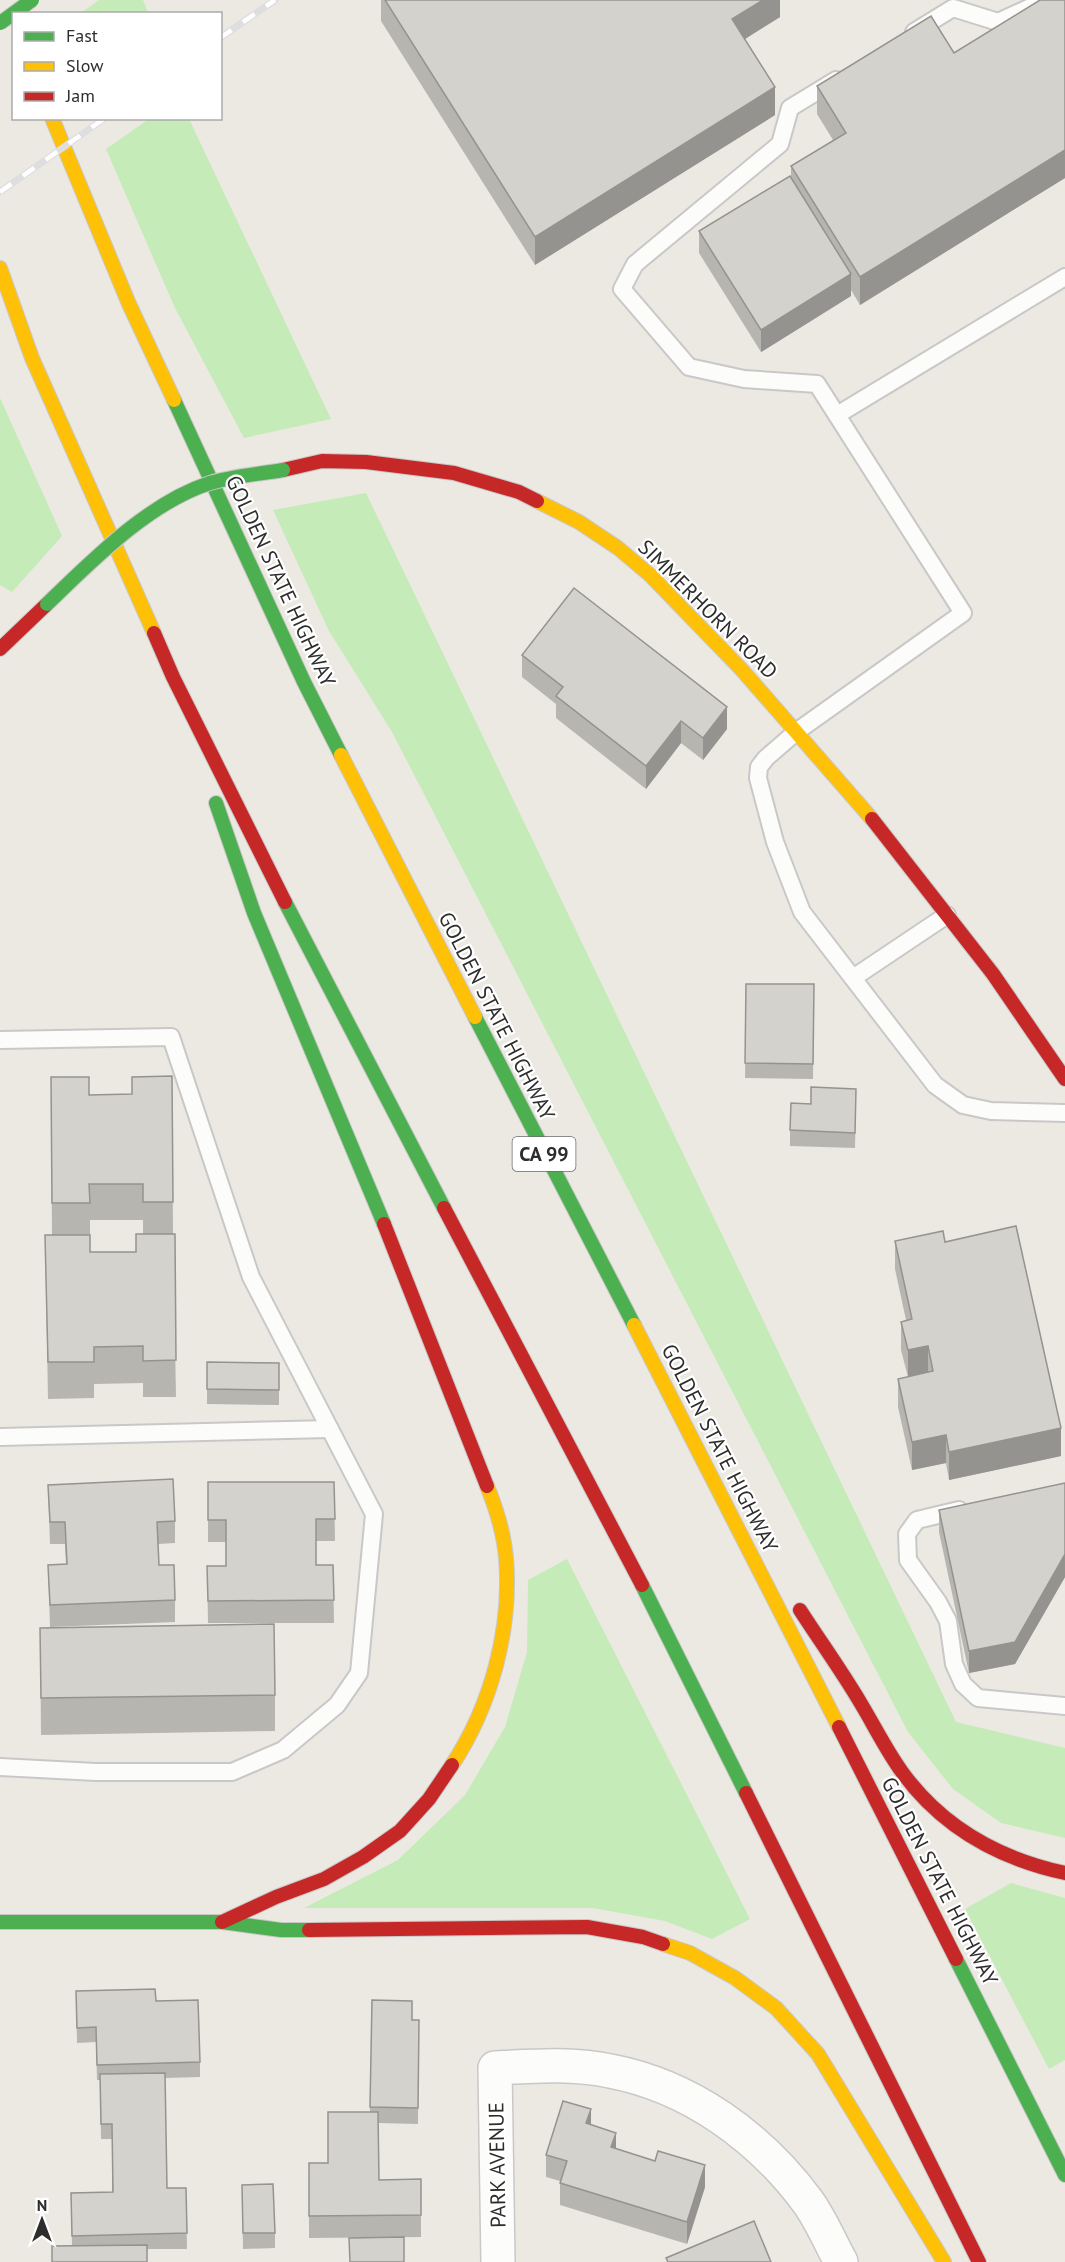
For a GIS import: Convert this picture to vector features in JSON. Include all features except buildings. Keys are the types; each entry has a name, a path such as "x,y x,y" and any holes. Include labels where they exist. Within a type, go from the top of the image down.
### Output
{"main road":[{"path":"5,0 12,18"},
{"path":"15,12 32,0"},
{"name":"GOLDEN STATE HIGHWAY","path":"53,120 129,304 304,682 540,1147 708,1468 1065,2175"},
{"path":"0,268 32,358 173,677 284,899 674,1647 979,2262"},
{"name":"SIMMERHORN ROAD","path":"0,649 112,542 162,506 210,483 322,461 366,462 454,473 519,492 579,522 618,548 650,575 742,670 872,818 993,974 1065,1079"},
{"path":"173,677 254,913 409,1283 486,1482 494,1504 506,1557 506,1607 498,1654 486,1702 458,1756 429,1799 400,1831 363,1857 324,1879 276,1897 222,1922"},
{"path":"708,1468 777,1575"},
{"path":"790,1595 859,1701 884,1745 909,1780 928,1800 958,1830 990,1850 1040,1869 1065,1873"},
{"path":"0,1922 222,1922 281,1930 587,1927 643,1937 690,1953 735,1978 776,2008 818,2054 944,2262"}],"street":[{"name":"PARK AVENUE","path":"498,2262 495,2068 555,2065 610,2071 663,2087 703,2106 741,2131 782,2169 809,2204 840,2262"}],"lane":[{"path":"902,39 953,8 998,22 1046,0"},
{"path":"851,70 790,108 780,144 635,264 622,289 690,367 744,379 817,384 963,613 796,732 766,758 759,767 758,778 775,842 802,912 935,1085 963,1105 991,1111 1065,1113"},
{"path":"837,415 1065,277"},
{"path":"853,978 947,915"},
{"path":"0,1040 171,1037 251,1277 374,1514 359,1673 337,1705 283,1750 232,1772 96,1772 0,1767"},
{"path":"0,1437 330,1429"},
{"path":"974,1507 916,1520 907,1534 908,1560 938,1602 948,1621 954,1664 963,1684 978,1698 1065,1706"}],"green space":[{"path":"99,0 143,0 148,12 82,12"},
{"path":"148,120 189,120 331,419 244,438 175,308 106,149"},
{"path":"0,398 62,536 12,592 0,585"},
{"path":"366,493 956,1722 1065,1748 1065,1838 1001,1823 953,1789 908,1732 392,732 329,631 273,510"},
{"path":"567,1559 750,1919 712,1939 665,1921 593,1908 304,1908 398,1860 465,1795 505,1727 527,1652 528,1580"},
{"path":"1011,1883 1065,1898 1065,2060 1049,2069 965,1909"}],"railway":[{"path":"222,37 275,0"},
{"path":"0,192 102,120"}],"traffic: fast":[{"path":"15,12 32,0"},
{"path":"0,23 12,14"},
{"path":"174,400 304,682 341,755"},
{"path":"47,604 122,534 165,504 210,483 283,470"},
{"path":"216,803 254,913 384,1224"},
{"path":"285,902 444,1208"},
{"path":"475,1017 634,1325"},
{"path":"642,1585 746,1793"},
{"path":"0,1922 222,1922 281,1930 309,1930"},
{"path":"956,1959 1065,2175"}],"traffic: slow":[{"path":"53,120 129,304 174,400"},
{"path":"0,268 32,358 154,633"},
{"path":"537,501 579,522 618,548 650,575 742,670 872,819"},
{"path":"341,755 475,1017"},
{"path":"634,1325 839,1727"},
{"path":"452,1765 478,1718 488,1692 496,1666 506,1612 505,1549 499,1521 487,1486"},
{"path":"663,1944 690,1953 735,1978 776,2008 818,2054 944,2262"}],"traffic: jam":[{"path":"283,470 322,461 366,462 454,473 519,492 537,501"},
{"path":"0,649 47,604"},
{"path":"154,633 173,677 285,902"},
{"path":"872,819 993,974 1065,1079"},
{"path":"444,1208 642,1585"},
{"path":"384,1224 487,1486"},
{"path":"800,1610 853,1690 896,1764 935,1809 974,1838 995,1849 1041,1867 1065,1873"},
{"path":"839,1727 956,1959"},
{"path":"222,1922 276,1897 324,1879 363,1857 400,1831 429,1799 452,1765"},
{"path":"746,1793 979,2262"},
{"path":"309,1930 587,1927 643,1937 663,1944"}]}
